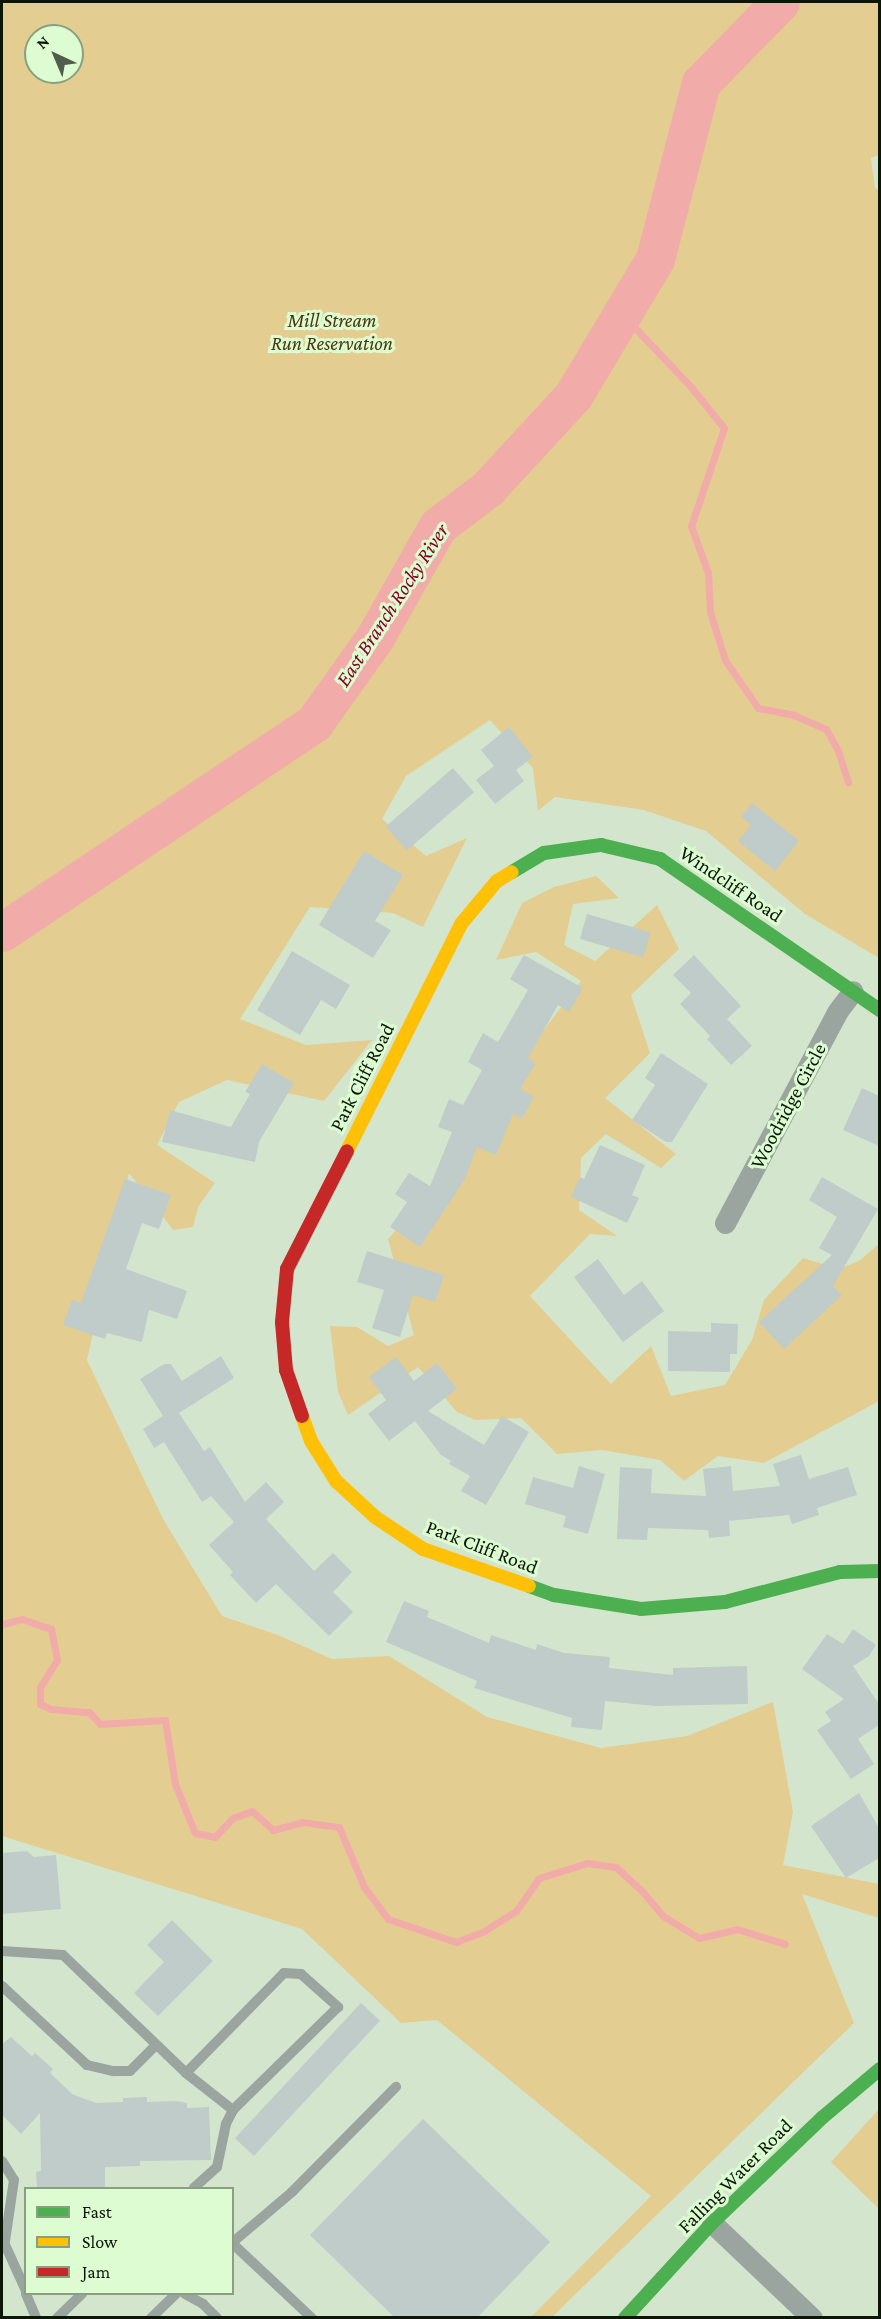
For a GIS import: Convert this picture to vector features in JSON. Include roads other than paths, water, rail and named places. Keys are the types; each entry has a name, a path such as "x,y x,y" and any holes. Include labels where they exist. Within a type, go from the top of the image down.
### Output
{"street":[{"name":"Windcliff Road","path":"461,924 497,881 544,853 601,845 660,859 879,1010"},
{"name":"Park Cliff Road","path":"461,924 287,1269 282,1322 286,1370 311,1441 336,1481 375,1517 423,1548 554,1594 641,1609 725,1602 840,1572 879,1571"},
{"name":"Woodridge Circle","path":"725,1223 837,1012 853,991"},
{"name":"Falling Water Road","path":"626,2318 712,2223 823,2117 879,2069"},
{"path":"712,2223 812,2318"}],"lane":[{"path":"2,1951 63,1955 155,2046 233,2110"},
{"path":"186,2073 284,1973 301,1974 338,2007 233,2110 226,2124 217,2167 195,2187"},
{"path":"2,1986 87,2065 114,2071 130,2070 155,2046"},
{"path":"234,2241 292,2192 396,2087"},
{"path":"2,2161 14,2180 3,2240 24,2287"},
{"path":"234,2243 312,2318"},
{"path":"27,2295 36,2318"},
{"path":"57,2318 81,2295"},
{"path":"152,2318 175,2295"},
{"path":"187,2295 203,2304 217,2318"}],"waterway":[{"name":"East Branch Rocky River","path":"2,932 314,723 374,639 438,526 488,488 573,396 655,259 701,83 780,2"},
{"path":"622,314 691,387 724,428 691,526 708,573 710,612 725,660 758,708 794,715 826,729 838,751 848,782"},
{"path":"2,1624 22,1619 51,1629 57,1660 40,1687 40,1704 51,1709 89,1712 100,1724 165,1720 175,1784 195,1833 215,1837 233,1818 252,1811 273,1830 302,1822 339,1827 364,1887 388,1919 456,1942 484,1931 516,1911 539,1878 587,1863 616,1867 642,1891 663,1916 699,1938 737,1929 785,1944"}],"park label":[{"name":"Mill Stream Run Reservation","path":"332,332"}]}
